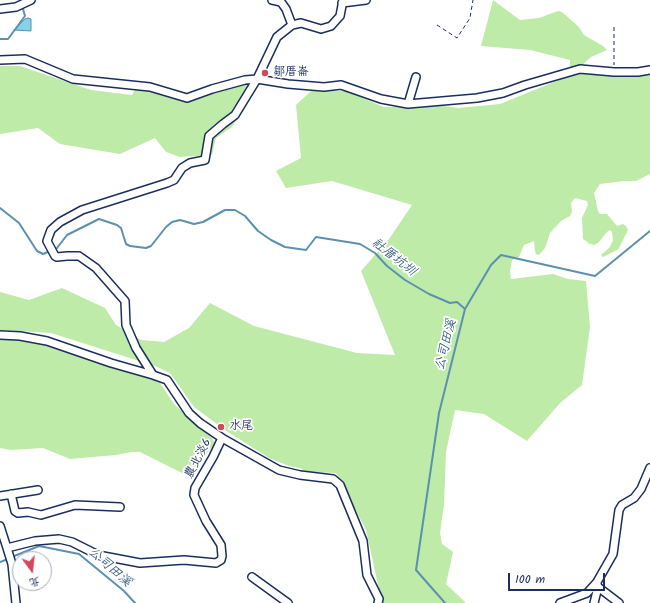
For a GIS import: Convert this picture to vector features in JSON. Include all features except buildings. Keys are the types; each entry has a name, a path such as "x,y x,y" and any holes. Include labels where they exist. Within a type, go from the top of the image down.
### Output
{"street":[{"path":"0,9 16,7 31,0"},
{"path":"272,0 281,2 286,9 292,25"},
{"path":"153,374 136,348 126,325 125,301 96,268 79,256 54,256 47,241 51,230 60,222 82,210 168,183 174,180 182,168 190,163 205,160 209,136 235,115 257,79 277,37 292,25 300,23 322,29 331,26 340,16 343,2 366,0"},
{"path":"0,60 25,59 73,79 150,88 187,98 245,80 257,79 288,84 324,87 341,85 381,99 408,104 477,98 503,93 580,69 614,72 638,72 650,70"},
{"path":"408,104 416,77"},
{"path":"0,335 20,336 46,341 111,363 153,374 167,380 188,413 222,438"},
{"name":"農北淡6","path":"8,551 35,540 59,539 72,542 98,555 140,563 184,560 216,563 221,560 221,545 206,521 194,495 195,488 222,438 279,470 300,475 333,479 340,484 363,541 367,575 378,599 378,603"},
{"path":"594,603 598,584 613,554 619,510 622,505 630,501 637,494 650,468"},
{"path":"0,496 38,490"},
{"path":"11,494 15,511 18,513 28,512 41,515 76,506 120,506"},
{"path":"0,526 12,564 16,603"},
{"path":"252,577 288,603"},
{"path":"560,603 587,593 598,584"},
{"path":"598,584 618,603"}],"path":[{"path":"437,25 457,38 470,18 473,0"},
{"path":"614,27 614,72"}],"green space":[{"path":"493,0 520,20 539,18 558,11 562,12 579,27 584,35 607,50 591,57 581,66 650,72 650,174 636,181 600,184 594,193 600,214 607,214 617,226 623,224 628,230 617,250 603,257 601,255 609,248 613,241 612,232 610,230 598,243 594,245 583,239 582,218 588,205 587,201 575,198 571,203 572,212 570,216 561,221 550,233 545,248 539,255 536,254 534,241 524,245 519,257 512,260 510,271 511,279 553,274 568,279 586,281 590,327 582,385 560,403 527,441 484,414 455,410 446,452 444,504 440,533 442,544 453,552 446,584 466,603 382,603 366,530 336,473 307,472 300,468 289,466 269,458 225,430 194,407 170,373 155,366 51,333 0,330 0,292 29,300 62,288 105,308 116,325 141,340 164,342 189,328 210,303 254,326 357,353 395,355 361,271 389,239 412,205 332,181 286,188 276,171 301,158 296,105 311,91 346,91 384,107 444,106 459,108 500,104 570,74 570,60 530,50 481,46"},
{"path":"0,66 20,66 91,90 132,95 136,88 152,88 190,99 197,99 244,84 250,85 248,99 232,127 216,138 212,155 180,157 166,152 155,138 120,154 60,144 38,128 0,134"},
{"path":"0,340 35,340 160,383 174,404 212,438 215,444 200,461 192,478 140,452 70,459 43,448 11,450 0,448"}],"water":[{"path":"25,19 31,19 31,31 14,30"}],"waterway":[{"path":"0,39 8,39 25,16 23,9"},
{"name":"社厝坑圳","path":"0,208 19,223 37,251 43,254 57,248 67,235 99,219 117,225 121,228 126,244 146,248 151,246 166,227 172,222 180,220 194,224 203,222 225,210 235,210 245,216 258,231 285,247 306,250 316,237 360,244 375,253 387,266 405,280 429,294 450,303 457,302 465,309"},
{"name":"公司田溪","path":"445,603 416,570 439,413 465,309 491,265 501,255 595,276 650,231"},
{"name":"公司田溪","path":"27,551 39,546 79,554 124,591 135,603"},
{"name":"公司田溪","path":"0,562 8,559"}],"place":[{"name":"鄒厝崙","path":"265,73"},
{"name":"水尾","path":"221,427"}]}
